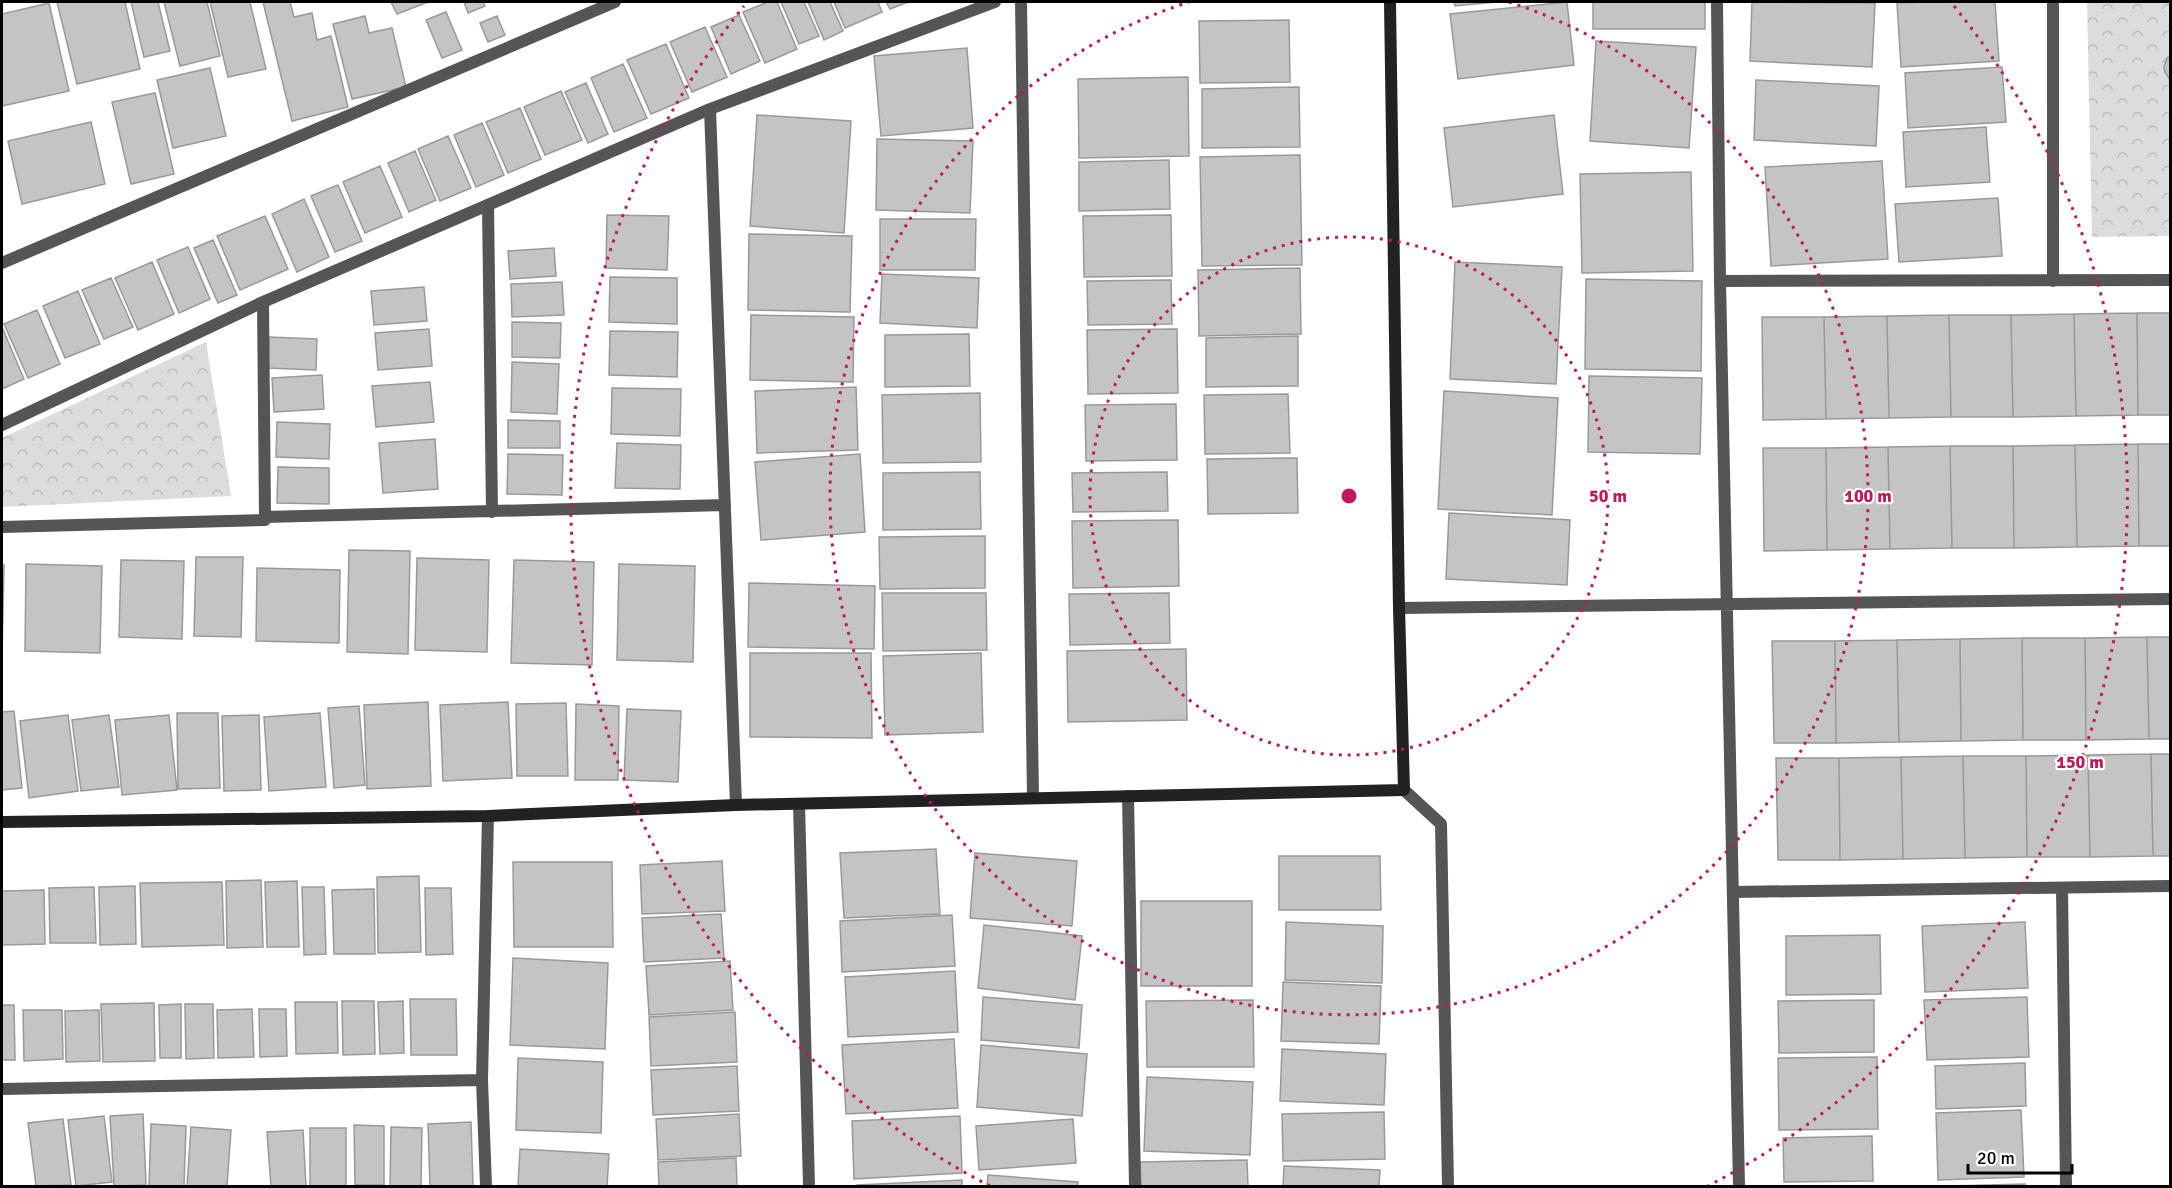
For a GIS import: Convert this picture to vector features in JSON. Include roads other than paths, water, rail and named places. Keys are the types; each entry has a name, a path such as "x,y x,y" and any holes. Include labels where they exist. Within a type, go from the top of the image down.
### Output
{"street":[{"path":"2,263 615,2"},
{"path":"2,424 263,302 710,109 995,2"},
{"path":"1021,2 1034,797"},
{"path":"1390,2 1404,790"},
{"path":"1717,2 1720,281 1734,892 1738,1186"},
{"path":"2053,2 2053,280"},
{"path":"710,109 736,805"},
{"path":"488,205 492,512"},
{"path":"1720,281 2170,280"},
{"path":"263,302 265,518"},
{"path":"2,527 725,506"},
{"path":"1399,608 2170,599"},
{"path":"2,822 488,816 736,805 1404,790 1441,824 1448,1186"},
{"path":"1128,796 1135,1186"},
{"path":"799,804 808,1186"},
{"path":"486,1186 482,1080 488,816"},
{"path":"1734,892 2170,886"},
{"path":"2062,888 2066,1186"},
{"path":"2,1089 482,1080"}]}
